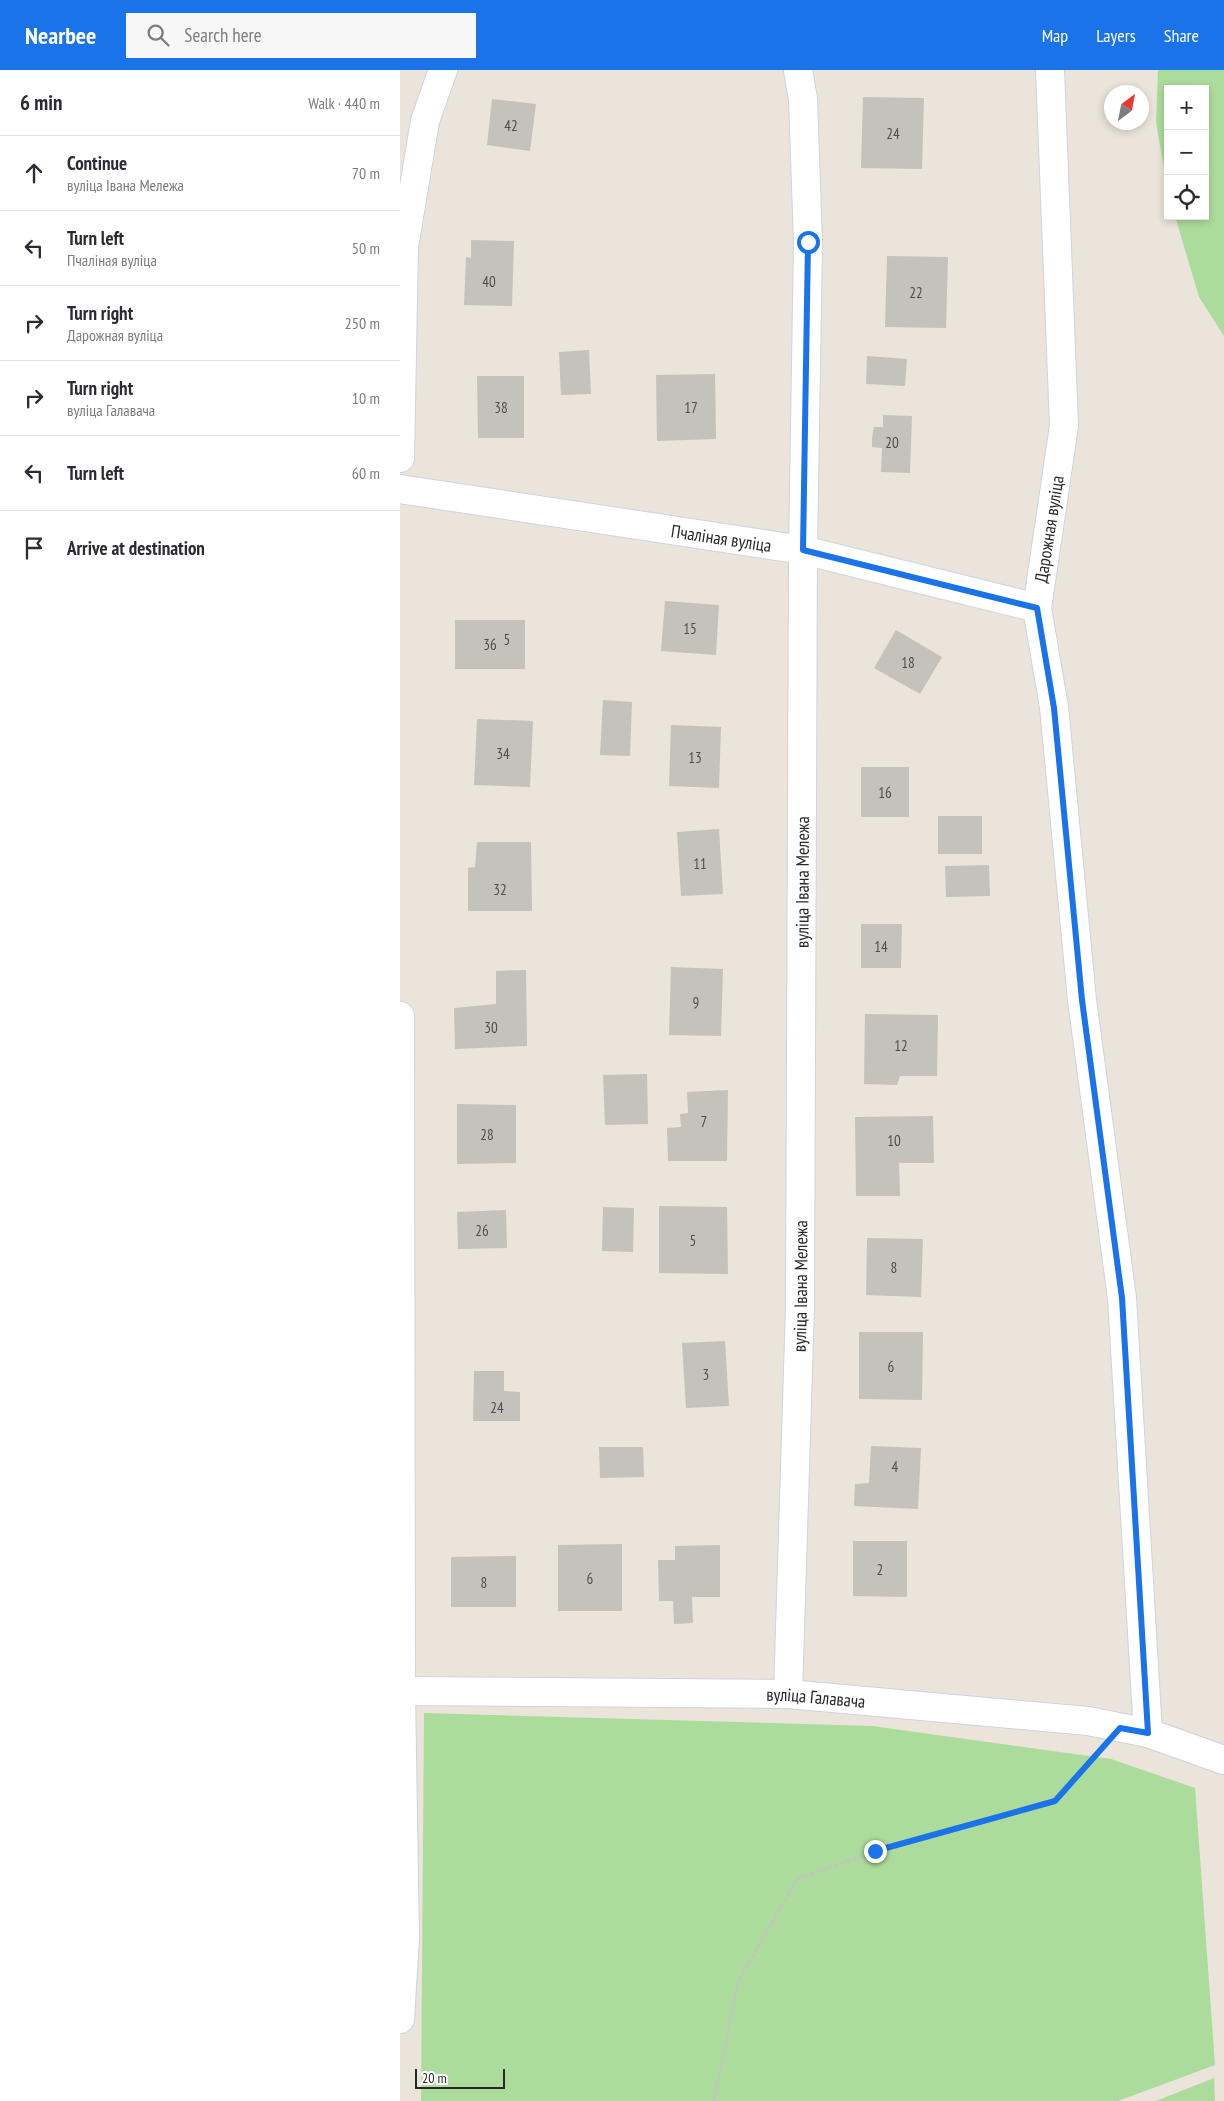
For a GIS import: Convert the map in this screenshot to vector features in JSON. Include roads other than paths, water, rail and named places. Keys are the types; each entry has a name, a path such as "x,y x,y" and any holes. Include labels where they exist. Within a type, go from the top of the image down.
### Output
{"street":[{"path":"400,458 404,247 425,121 443,70"},
{"name":"вуліца Івана Мележа","path":"788,1694 800,1306 803,550 808,242 803,99 798,70"},
{"name":"Дарожная вуліца","path":"1050,70 1064,426 1037,608 1054,708 1082,1000 1122,1298 1148,1733"},
{"name":"Пчаліная вуліца","path":"400,489 803,550 1037,608"},
{"path":"400,1016 400,1691 404,1938 400,2019"},
{"name":"вуліца Галавача","path":"400,1691 788,1694 1088,1721 1148,1733 1224,1760"}]}
